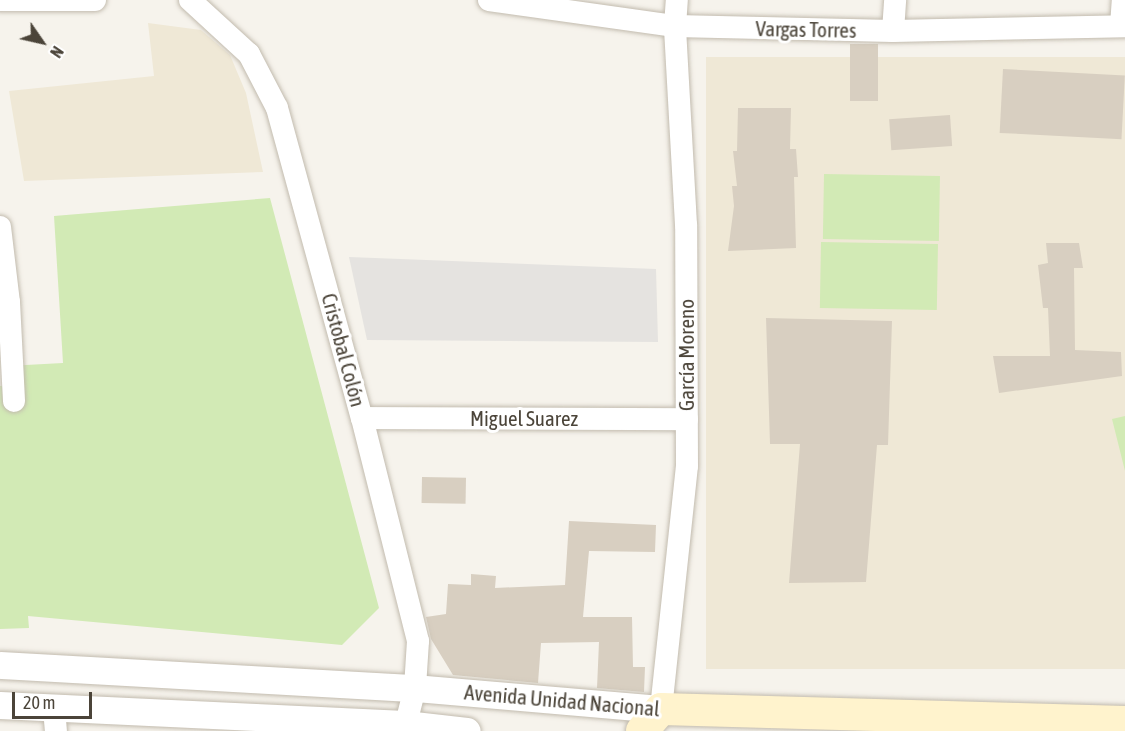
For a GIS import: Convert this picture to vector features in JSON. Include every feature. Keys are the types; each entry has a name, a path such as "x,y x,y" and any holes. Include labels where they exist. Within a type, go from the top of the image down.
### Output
{"main road":[{"name":"Avenida Unidad Nacional","path":"654,724 832,721 865,723 1125,722"}],"street":[{"path":"0,0 95,0"},
{"name":"Cristobal Colón","path":"190,0 249,54 277,108 362,418 418,641 415,688 405,727"},
{"name":"Vargas Torres","path":"489,0 675,26 893,31 1123,26"},
{"name":"García Moreno","path":"654,724 687,466 686,225 675,26 677,0"},
{"path":"893,31 895,0"},
{"path":"1123,0 1123,26"},
{"path":"0,227 9,302 14,401"},
{"name":"Miguel Suarez","path":"362,418 687,418"},
{"name":"Avenida Unidad Nacional","path":"0,665 415,688 654,724"},
{"name":"Avenida Unidad Nacional","path":"0,705 55,720 405,727 467,731"}],"shaded area":[{"path":"148,23 201,30 230,55 246,93 263,172 24,181 9,91 154,76"},
{"path":"706,57 1125,57 1125,669 706,669"},
{"path":"349,257 656,269 658,342 367,340"}],"green space":[{"path":"824,174 940,176 939,241 823,239"},
{"path":"270,198 379,608 342,645 28,616 29,628 0,629 0,386 8,386 7,366 63,363 54,216"},
{"path":"821,242 938,244 937,310 820,308"},
{"path":"1125,416 1125,471 1112,419"}],"building":[{"path":"850,44 878,44 878,101 850,101"},
{"path":"1003,69 1125,75 1121,139 1000,133"},
{"path":"738,108 791,108 790,149 796,149 798,177 794,177 796,248 728,251 734,206 732,186 737,186 733,151 737,151"},
{"path":"950,115 952,146 891,150 889,119"},
{"path":"1046,243 1079,243 1083,268 1074,268 1075,350 1121,352 1122,376 999,393 993,356 1050,356 1048,308 1043,308 1038,265 1048,263"},
{"path":"766,318 892,321 888,445 877,445 866,582 789,583 800,444 770,444"},
{"path":"422,477 466,478 466,504 422,503"},
{"path":"569,521 656,525 655,552 589,551 583,617 632,617 633,667 645,667 644,692 597,688 599,642 541,643 538,683 453,675 431,639 426,617 446,614 448,584 471,585 471,574 496,576 495,588 565,585"}]}
